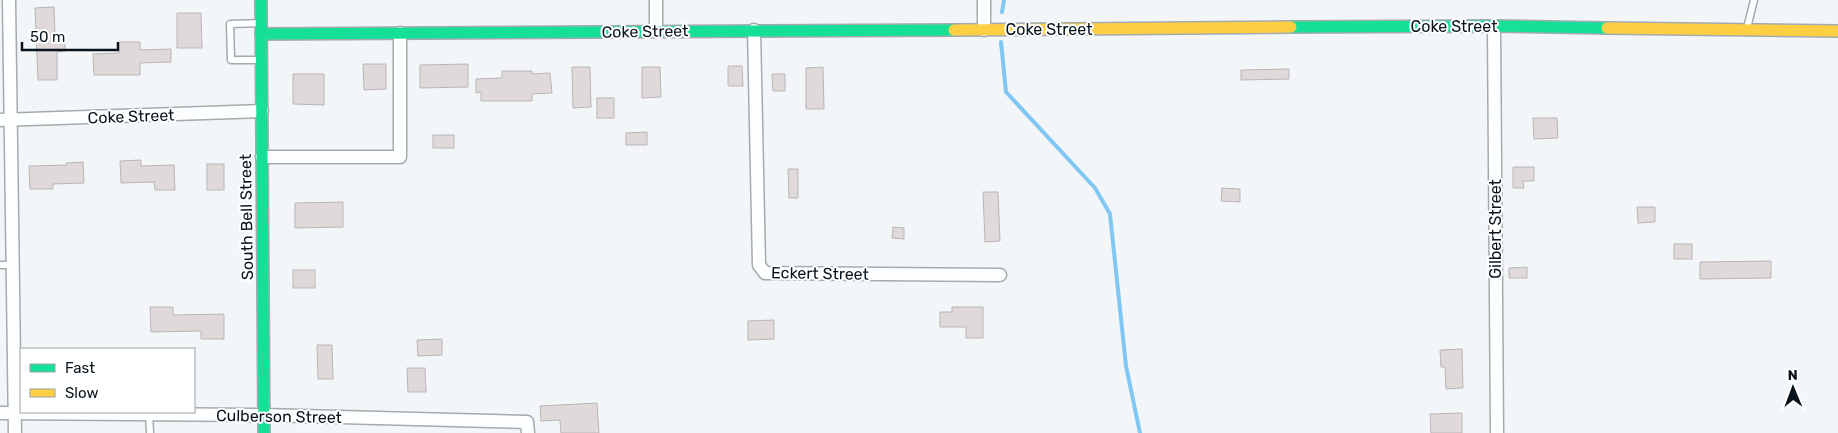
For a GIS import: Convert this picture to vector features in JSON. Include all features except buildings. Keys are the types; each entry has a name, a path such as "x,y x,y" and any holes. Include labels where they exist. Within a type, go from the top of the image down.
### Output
{"street":[{"path":"9,0 5,120 6,265 15,433"},
{"name":"South Bell Street","path":"261,0 264,433"},
{"path":"656,0 656,31"},
{"path":"984,0 984,30"},
{"name":"Coke Street","path":"261,28 400,33 1494,26 1747,28 1838,31"},
{"name":"Gilbert Street","path":"1494,26 1497,433"},
{"name":"Eckert Street","path":"754,30 759,265 765,273 1000,275"},
{"path":"262,157 400,157 400,33"},
{"name":"Coke Street","path":"5,120 262,111"},
{"name":"Culberson Street","path":"0,413 264,415 528,428"}],"lane":[{"path":"1747,28 1754,0"},
{"path":"261,28 230,24 231,60 261,60"},
{"path":"149,414 150,433"}],"waterway":[{"path":"1002,12 1004,0"},
{"path":"1001,42 1006,92 1095,188 1110,214 1126,366 1140,433"}],"traffic: fast":[{"path":"261,0 264,433"},
{"path":"1291,27 1494,26 1607,28"},
{"path":"261,34 954,30"}],"traffic: slow":[{"path":"954,30 1291,27"},
{"path":"1607,28 1838,31"}]}
